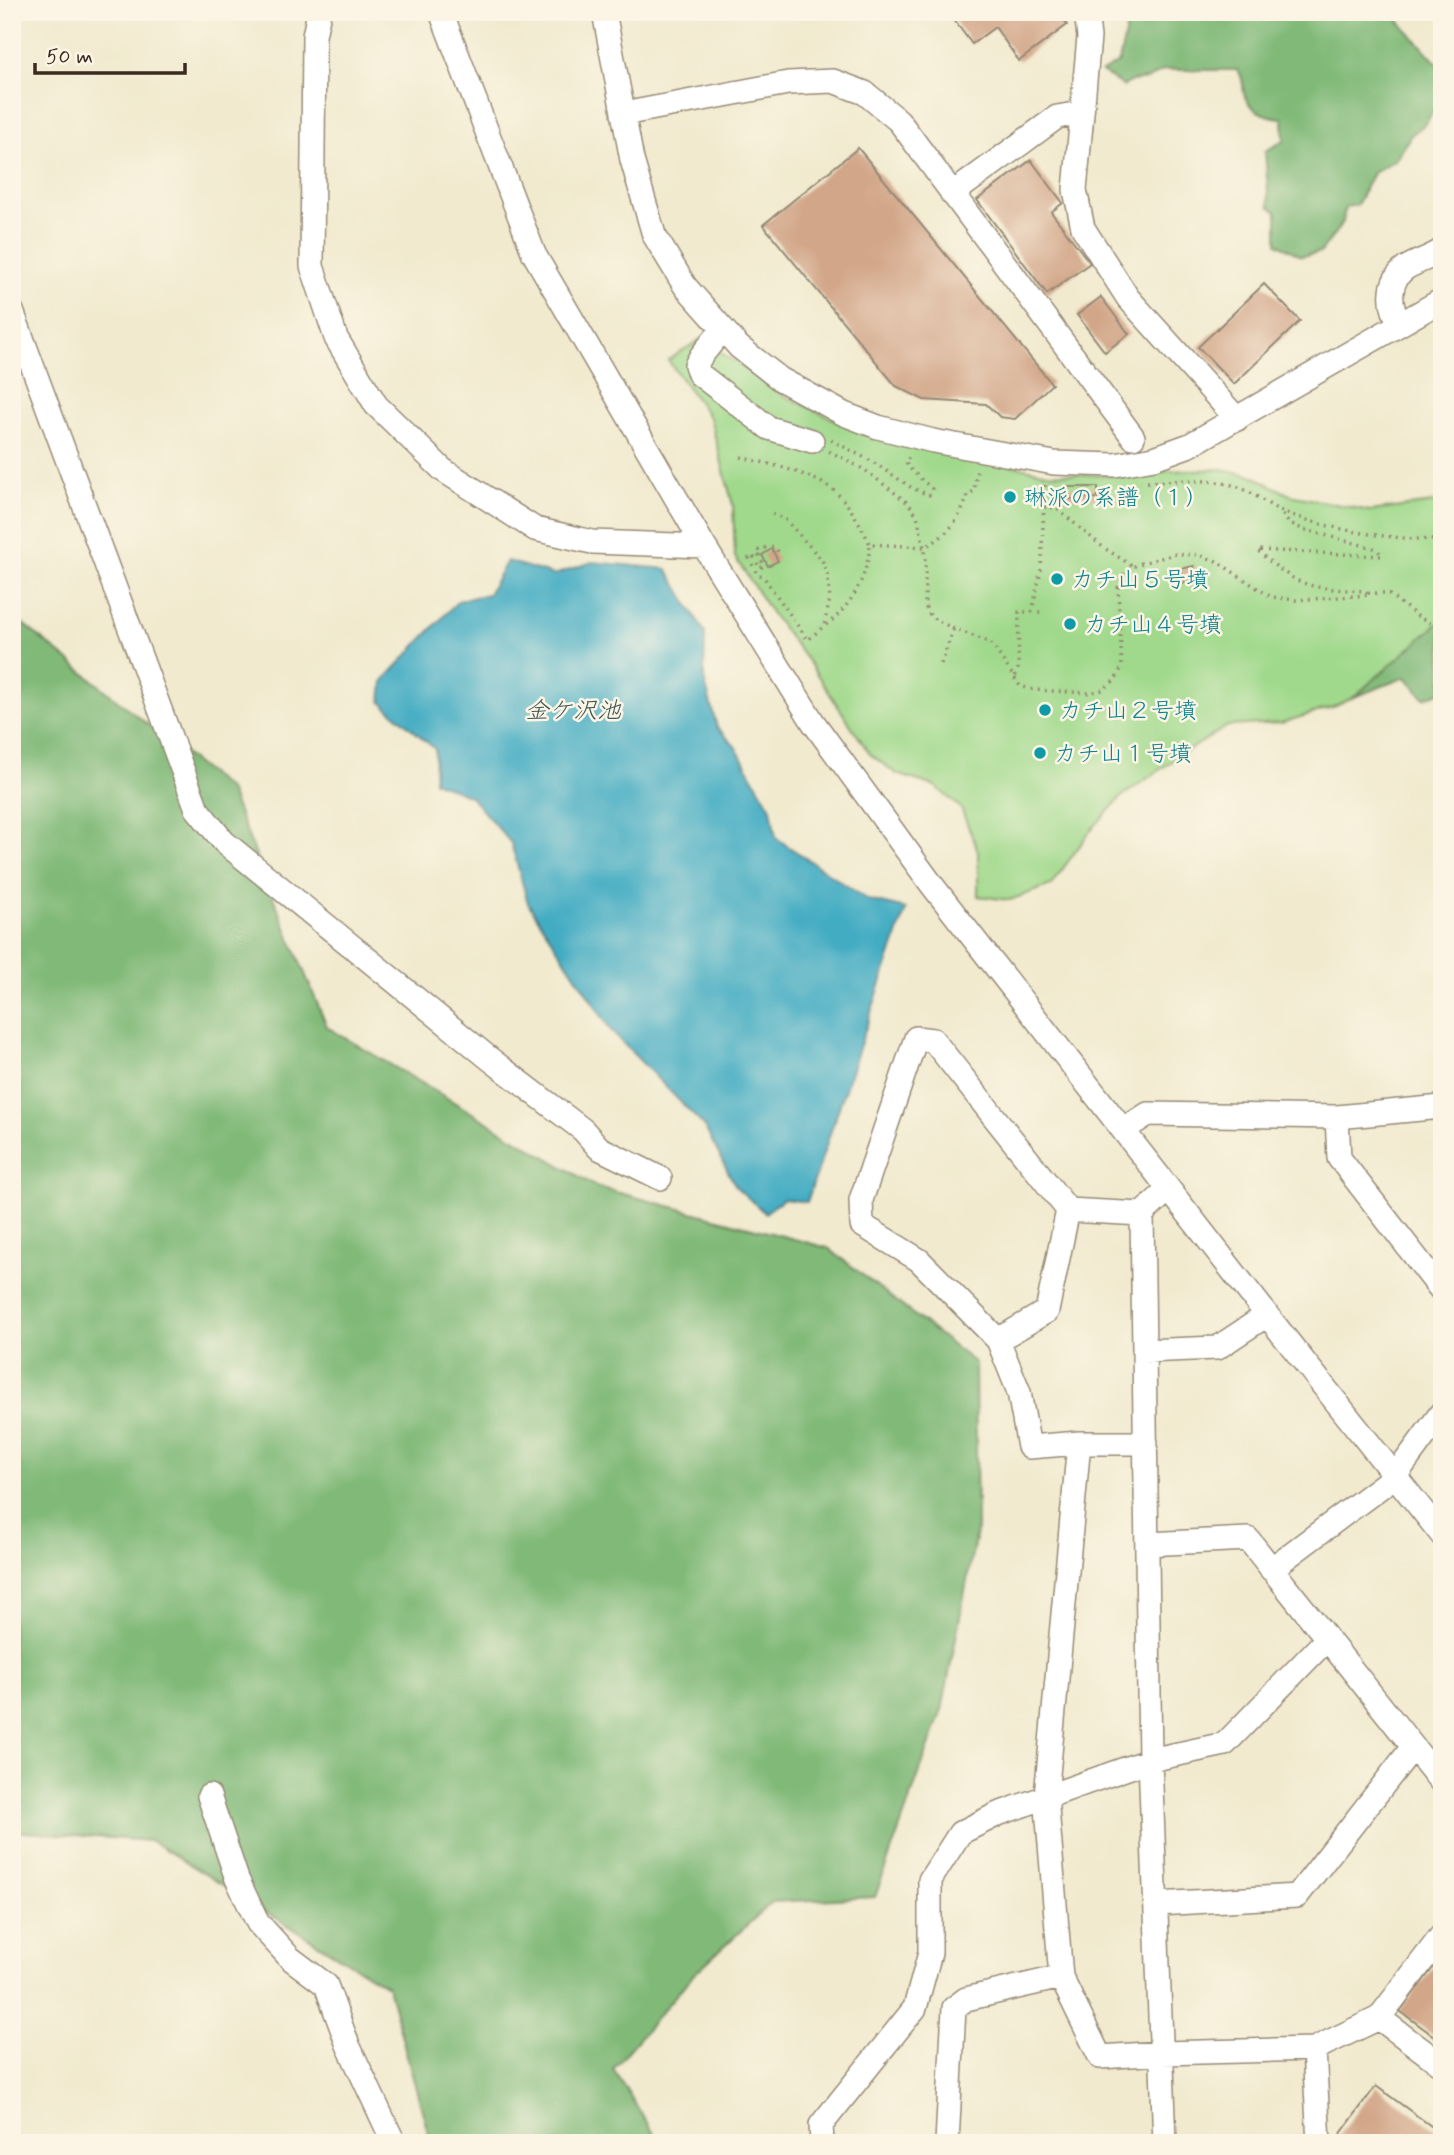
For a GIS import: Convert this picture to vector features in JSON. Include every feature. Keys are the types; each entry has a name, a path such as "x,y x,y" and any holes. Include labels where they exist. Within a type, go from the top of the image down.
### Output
{"street":[{"path":"319,12 314,36 312,266 336,338 376,405 443,470 535,529 592,542 704,546"},
{"path":"441,12 534,254 704,546 813,722 932,885 1442,1535"},
{"path":"604,12 632,160 654,235 685,286 739,347 780,379 819,401 878,427 933,441 1054,463 1115,465 1154,458 1191,445 1442,300"},
{"path":"1086,12 1089,37 1075,190 1083,228 1128,298 1237,419"},
{"path":"623,114 788,83 833,81 865,93 899,121 1133,437"},
{"path":"952,194 1056,117 1081,113"},
{"path":"1400,324 1393,312 1391,292 1397,277 1406,268 1442,250"},
{"path":"12,311 197,810 224,842 490,1059 583,1130 599,1147 660,1178"},
{"path":"723,330 701,355 696,365 699,374 769,428 808,435 819,401"},
{"path":"1146,1443 1079,1443 1029,1447 1019,1392 998,1340 919,1261 862,1225 861,1200 916,1038 933,1040 1068,1210 1142,1214 1169,1189"},
{"path":"1123,1130 1148,1114 1337,1117 1442,1107"},
{"path":"1337,1117 1339,1158 1442,1291"},
{"path":"998,1340 1048,1311 1068,1210"},
{"path":"1142,1214 1150,1759 1165,2143"},
{"path":"1144,1351 1217,1348 1267,1315"},
{"path":"1271,1569 1395,1476 1442,1412"},
{"path":"1079,1443 1046,1796 1061,1977 1100,2057 1314,2049 1379,2018 1442,1935"},
{"path":"1147,1544 1248,1539 1442,1783"},
{"path":"821,2143 821,2125 915,2008 930,1953 930,1880 960,1833 998,1814 1150,1759 1224,1744 1322,1644"},
{"path":"1157,1905 1297,1896 1413,1747"},
{"path":"209,1796 237,1879 258,1923 290,1958 326,1985 348,2045 394,2143"},
{"path":"947,2143 954,2008 966,1999 1061,1977"},
{"path":"1379,2018 1442,2065"},
{"path":"1314,2049 1319,2143"}],"path":[{"path":"808,435 873,462 912,488 929,495 932,489 907,466 909,457 914,454"},
{"path":"808,435 865,470 908,503 917,514 924,547 925,606 931,617 991,643 1020,686 1034,690 1089,693 1103,690 1115,680 1122,667 1118,588 1124,573 1134,567 1177,554 1200,555 1216,561 1271,597 1296,600 1369,595 1368,593"},
{"path":"741,457 812,478 831,488 855,515 870,544 858,588 838,617 808,640 763,576 757,574 749,558 753,556 760,568 764,566 757,551 767,547 776,548 780,555"},
{"path":"870,544 924,547 941,536 963,513 968,494 974,491 978,467"},
{"path":"1144,483 1186,480 1235,485 1281,512 1313,522 1364,533 1442,540"},
{"path":"1032,612 1041,570 1046,481"},
{"path":"1044,508 1056,508 1104,548 1134,567"},
{"path":"1281,512 1288,522 1377,549 1382,556 1257,550 1284,574 1306,585 1323,589 1387,593 1420,618 1442,629"},
{"path":"772,514 785,519 822,560 827,572 830,599 824,626"},
{"path":"757,587 766,581"},
{"path":"1014,676 1018,670 1019,612 1042,612"},
{"path":"941,664 954,628"}],"green space":[{"path":"1130,12 1401,12 1399,21 1442,69 1442,97 1425,124 1411,135 1396,159 1373,173 1357,205 1345,207 1343,222 1321,252 1301,256 1277,243 1277,212 1269,206 1265,151 1284,141 1283,118 1266,115 1248,102 1238,70 1164,70 1148,79 1132,81 1123,86 1102,72 1119,62"},
{"path":"701,339 784,396 864,433 1048,473 1123,476 1222,469 1253,476 1290,495 1370,511 1442,502 1442,620 1354,697 1336,706 1281,723 1228,726 1182,754 1121,797 1091,830 1051,885 1010,900 978,896 978,851 961,808 935,786 897,774 870,754 735,557 733,505 710,418 668,360"},
{"path":"12,615 229,790 327,1027 597,1187 828,1248 975,1363 977,1529 942,1710 875,1897 772,1902 692,1976 613,2069 660,2143 431,2143 388,1987 151,1841 12,1831"},
{"path":"1442,620 1442,691 1424,698 1406,677 1354,697"}],"water":[{"name":"金ケ沢池","path":"507,561 554,575 592,562 667,569 705,633 704,679 717,727 735,746 771,808 776,838 868,900 906,909 807,1202 783,1199 765,1213 736,1187 704,1126 613,1033 528,903 511,843 470,796 434,781 435,749 381,702 383,681 458,601 488,594"}],"building":[{"path":"948,12 1057,12 1067,25 1019,61 995,27 972,44"},
{"path":"858,148 1052,384 1015,419 1000,417 986,404 924,400 896,386 763,225"},
{"path":"1031,160 1063,203 1051,212 1090,263 1047,294 977,200"},
{"path":"1264,284 1300,321 1234,384 1198,347"},
{"path":"1101,297 1129,334 1105,352 1077,315"},
{"path":"1063,487 1098,487 1098,498 1063,499"},
{"path":"772,549 778,561 768,566 762,555"},
{"path":"1194,566 1197,580 1184,583 1181,569"},
{"path":"1442,1956 1442,2042 1400,2011"},
{"path":"1376,2086 1442,2134 1442,2143 1334,2143"}],"place":[{"name":"琳派の系譜（１）","path":"1010,497"},
{"name":"カチ山５号墳","path":"1057,579"},
{"name":"カチ山４号墳","path":"1070,624"},
{"name":"カチ山２号墳","path":"1045,710"},
{"name":"カチ山１号墳","path":"1040,753"}]}
